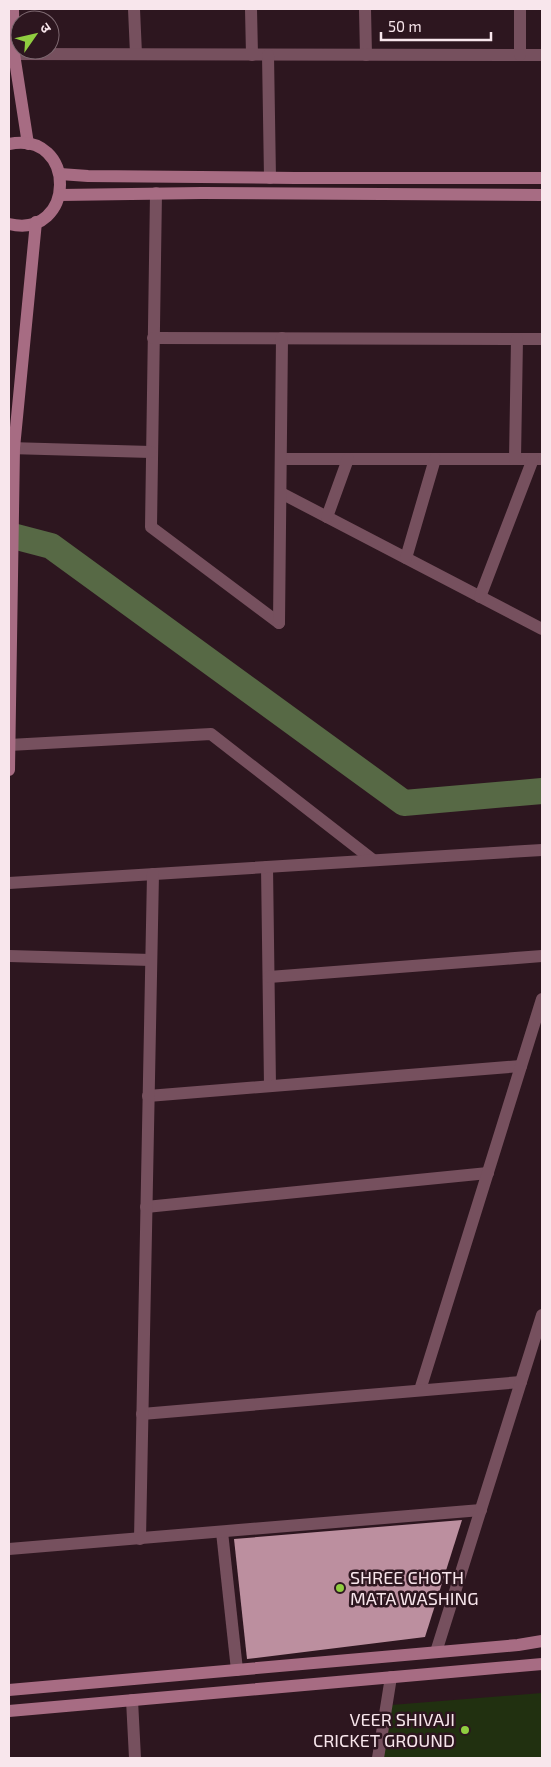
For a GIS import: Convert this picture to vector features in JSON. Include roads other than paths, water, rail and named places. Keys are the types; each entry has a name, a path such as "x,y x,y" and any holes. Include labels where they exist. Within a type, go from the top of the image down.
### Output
{"street":[{"path":"134,9 136,54"},
{"path":"251,9 252,55"},
{"path":"365,9 366,55"},
{"path":"520,9 520,55"},
{"path":"60,54 542,55"},
{"path":"268,55 270,178"},
{"path":"13,60 28,144"},
{"path":"9,144 28,144 39,147 56,163 60,174 60,195 55,206 47,216 26,225 9,224"},
{"path":"60,174 270,178 542,178"},
{"path":"156,194 151,527 279,623 282,338"},
{"path":"60,195 542,195"},
{"path":"9,770 12,448 36,222"},
{"path":"153,338 542,339"},
{"path":"515,459 517,339"},
{"path":"12,448 151,452"},
{"path":"281,459 537,459 480,597"},
{"path":"327,517 348,459"},
{"path":"406,558 436,459"},
{"path":"281,493 542,629"},
{"path":"9,745 210,734 373,860"},
{"path":"9,883 542,850"},
{"path":"267,867 270,1086"},
{"path":"140,1539 153,874"},
{"path":"9,956 151,960"},
{"path":"269,977 542,956"},
{"path":"420,1390 542,999"},
{"path":"148,1096 521,1066"},
{"path":"146,1207 488,1174"},
{"path":"436,1652 542,1315"},
{"path":"142,1414 521,1382"},
{"path":"9,1550 481,1510"},
{"path":"222,1532 237,1670"},
{"path":"9,1690 542,1641"},
{"path":"9,1711 542,1664"},
{"path":"524,1665 542,1674"},
{"path":"378,1758 391,1677"},
{"path":"132,1700 134,1758"}],"waterway":[{"path":"9,535 51,546 404,803 542,791"}],"place":[{"name":"SHREE CHOTH MATA WASHING","path":"340,1588"},
{"name":"VEER SHIVAJI CRICKET GROUND","path":"465,1730"}]}
